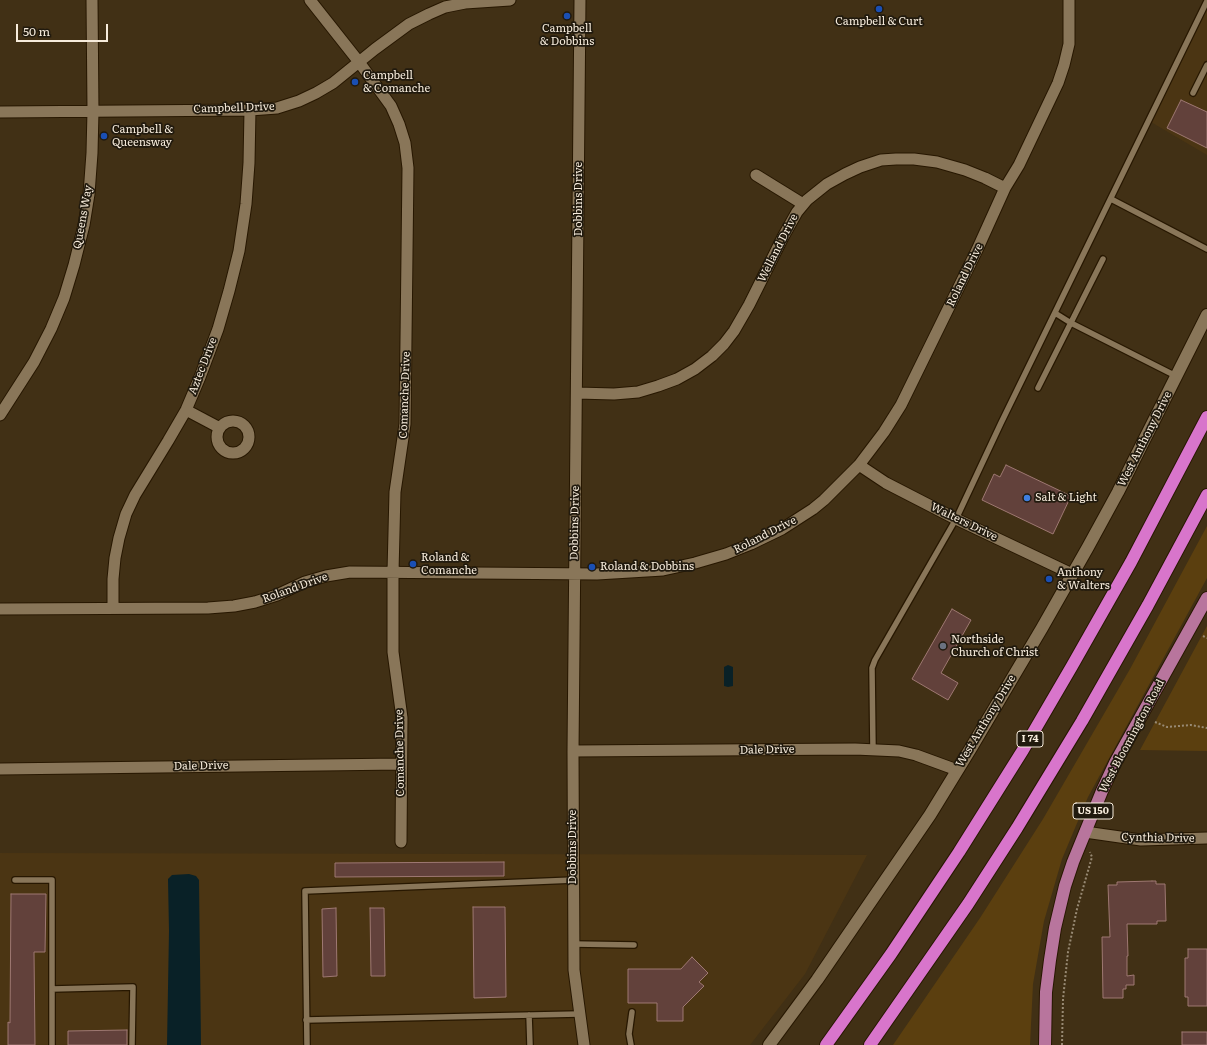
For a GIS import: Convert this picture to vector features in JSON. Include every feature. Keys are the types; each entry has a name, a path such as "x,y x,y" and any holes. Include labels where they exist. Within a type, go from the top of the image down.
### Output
{"highway":[{"name":"I 74","path":"827,1043 892,954 959,852 1023,750 1131,562 1207,417"},
{"path":"870,1045 964,911 1017,828 1086,714 1148,605 1207,495"}],"main road":[{"name":"West Bloomington Road","path":"1045,1045 1046,992 1050,960 1055,928 1065,886 1102,790 1115,763 1207,598"}],"street":[{"name":"Queens Way","path":"0,415 34,362 51,329 64,298 84,225 89,194 92,153 92,0"},
{"name":"Comanche Drive","path":"310,0 386,97 399,124 405,143 408,168 405,424 395,492 393,572 393,652 402,718 401,842"},
{"name":"Campbell Drive","path":"0,112 250,110 277,108 299,102 333,83 409,24 429,14 445,7 465,3 510,0"},
{"name":"Dobbins Drive","path":"580,0 573,751 574,970 584,1045"},
{"name":"Roland Drive","path":"0,609 208,608 234,606 255,602 277,595 305,582 326,576 350,572 575,574 628,573 663,570 726,554 751,544 782,528 813,509 824,500 859,465 884,432 901,405 977,250 1005,188 1022,158 1058,83 1069,44 1069,0"},
{"name":"Aztec Drive","path":"113,608 115,558 126,514 135,495 186,410 218,329 230,291 246,204 249,163 250,110"},
{"name":"Welland Drive","path":"577,393 614,394 638,392 677,379 712,356 734,331 749,306 797,212 803,204 827,184 845,174 881,160 896,158 914,159 937,162 965,170 1005,188"},
{"path":"756,175 803,204"},
{"name":"West Anthony Drive","path":"769,1045 817,980 930,815 971,748 1042,628 1118,492 1207,315"},
{"path":"186,410 220,428"},
{"name":"Walters Drive","path":"859,465 886,483 956,519 1072,574"},
{"name":"Dale Drive","path":"573,751 899,751 916,755 957,770"},
{"name":"Dale Drive","path":"0,769 401,764"},
{"name":"Cynthia Drive","path":"1085,832 1141,840 1207,838"}],"lane":[{"path":"873,750 872,668 956,519 1001,423 1207,1"},
{"path":"1193,93 1207,65"},
{"path":"1111,199 1207,249"},
{"path":"1038,388 1103,259"},
{"path":"1055,314 1176,376"},
{"path":"15,880 52,880 52,1045"},
{"path":"307,1045 306,891 574,880"},
{"path":"574,944 634,945"},
{"path":"52,989 132,987 132,1045"},
{"path":"631,1045 629,1034 632,1012"},
{"path":"306,1020 580,1014"},
{"path":"528,1015 530,1045"}],"path":[{"path":"1203,636 1207,638"},
{"path":"1155,722 1167,726 1191,725 1207,728"},
{"path":"1062,1045 1063,999 1068,952 1077,909 1092,857"}],"shaded area":[{"path":"1204,0 1207,0 1207,155 1151,122"},
{"path":"1207,526 1207,578 1088,797 1062,859 1044,921 1033,984 1030,1045 893,1045 980,918 1043,819 1130,669"},
{"path":"1207,626 1207,751 1140,750"},
{"path":"0,853 867,855 805,974 750,1045 0,1045"}],"water":[{"path":"728,665 733,667 733,686 728,687 724,686 724,667"},
{"path":"189,874 196,876 199,880 201,1045 167,1045 169,931 168,879 172,875"}],"building":[{"path":"1181,100 1207,112 1207,148 1167,128"},
{"name":"Salt & Light","path":"1006,465 1071,496 1053,534 982,500 994,474 1000,477"},
{"name":"Northside Church of Christ","path":"952,609 971,620 941,673 958,683 948,700 912,679"},
{"path":"504,862 504,876 335,877 335,863"},
{"path":"1156,881 1156,884 1165,884 1166,921 1157,921 1157,924 1127,924 1127,976 1134,975 1134,985 1126,985 1126,989 1123,989 1123,998 1103,998 1102,937 1110,937 1108,885 1117,885 1117,882"},
{"path":"11,894 46,894 45,952 34,952 35,1045 8,1045 8,1022 10,1023"},
{"path":"473,907 505,907 506,997 474,998"},
{"path":"336,908 337,976 323,977 322,909"},
{"path":"370,908 384,908 385,976 371,976"},
{"path":"1188,949 1207,949 1207,1006 1188,1006 1188,997 1185,997 1185,958 1188,958"},
{"path":"692,957 708,973 699,982 704,986 683,1007 683,1021 657,1021 657,1003 628,1003 628,969 681,969"},
{"path":"127,1030 127,1045 68,1045 68,1031"},
{"path":"1182,1032 1207,1032 1207,1045 1182,1045"}],"place":[{"name":"Campbell & Curt","path":"879,9"},
{"name":"Campbell & Dobbins","path":"567,16"},
{"name":"Campbell & Comanche","path":"355,82"},
{"name":"Campbell & Queensway","path":"104,136"},
{"name":"Salt & Light","path":"1027,498"},
{"name":"Roland & Comanche","path":"413,564"},
{"name":"Roland & Dobbins","path":"592,567"},
{"name":"Anthony & Walters","path":"1049,579"},
{"name":"Northside Church of Christ","path":"943,646"}]}
